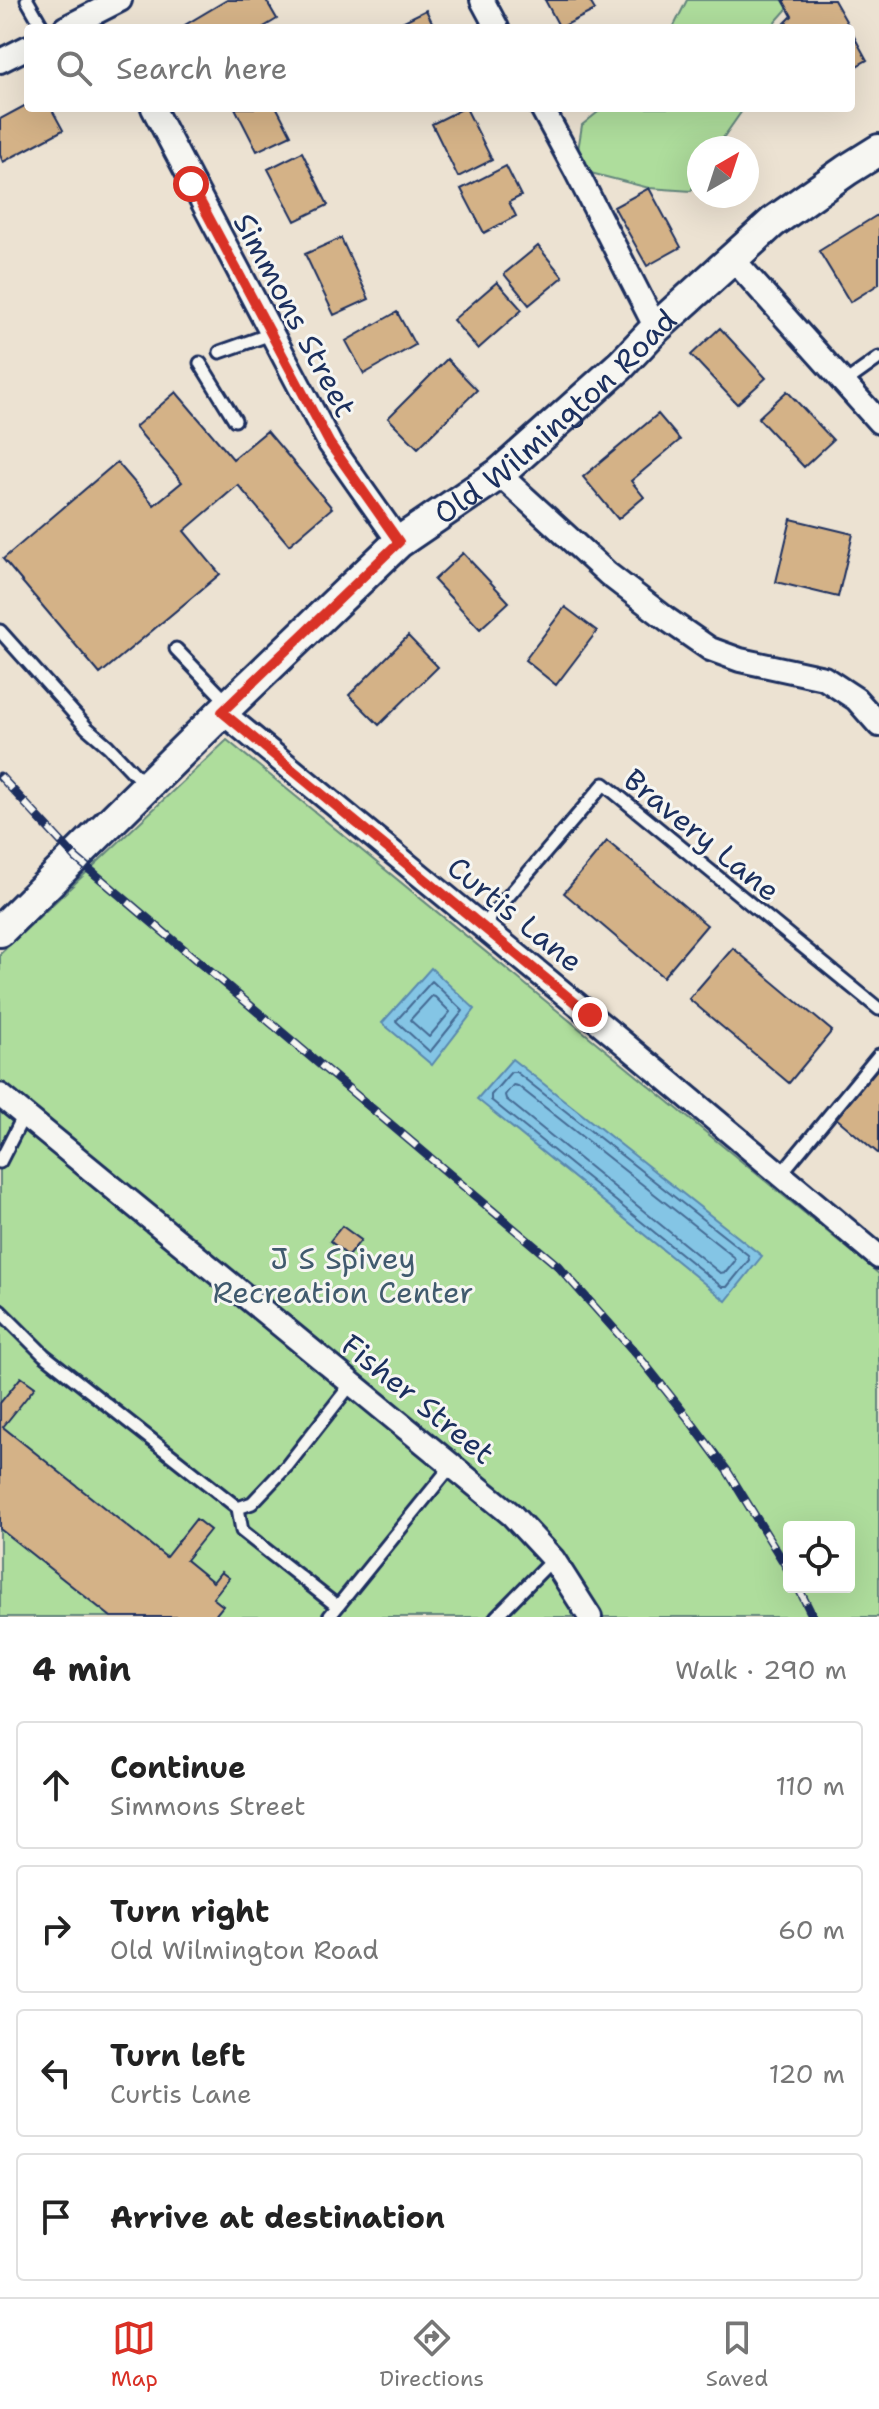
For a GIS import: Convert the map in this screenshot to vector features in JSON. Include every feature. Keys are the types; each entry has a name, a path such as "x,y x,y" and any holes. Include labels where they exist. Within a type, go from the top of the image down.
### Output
{"main road":[{"name":"Old Wilmington Road","path":"0,931 399,542 499,474 773,222 879,150"}],"street":[{"path":"101,20 120,0"},
{"path":"482,0 495,24"},
{"path":"0,61 24,49"},
{"name":"Simmons Street","path":"155,112 330,444 399,542"},
{"path":"544,112 656,328"},
{"path":"732,258 879,422"},
{"path":"499,474 608,574 710,649 740,660 824,678 856,699 879,725"},
{"name":"Curtis Lane","path":"226,708 482,927 879,1257"},
{"name":"Fisher Street","path":"0,1095 512,1515 553,1559 590,1617"}],"lane":[{"path":"27,0 41,24"},
{"path":"220,352 271,334"},
{"path":"844,383 879,358"},
{"path":"200,363 235,420"},
{"path":"0,631 87,728 147,787"},
{"path":"176,649 226,708"},
{"name":"Bravery Lane","path":"482,927 604,784 879,1009"},
{"path":"780,1175 879,1055"},
{"path":"0,1162 24,1115"},
{"path":"0,1311 44,1355 238,1508 242,1531 337,1606"},
{"path":"238,1508 252,1503 287,1466 352,1383"},
{"path":"329,1617 452,1465"},
{"path":"496,1617 553,1559"}],"green space":[{"path":"687,0 795,0 774,24 675,24"},
{"path":"598,112 741,112 724,136 687,136 687,191 649,188 575,169 582,125"},
{"name":"J S Spivey Recreation Center","path":"227,740 879,1274 879,1617 0,1617 0,954"}],"water":[{"path":"431,968 475,1009 432,1065 382,1023"},
{"path":"512,1059 762,1256 726,1301 477,1099"}],"building":[{"path":"227,0 266,0 277,19 269,24 187,24"},
{"path":"545,0 589,0 595,10 568,24 558,24"},
{"path":"783,0 834,0 848,24 784,24 792,16"},
{"path":"426,10 433,24 398,24"},
{"path":"855,38 867,60 855,67"},
{"path":"24,106 24,112 53,112 63,130 3,162 0,155 0,119"},
{"path":"237,112 279,112 291,135 257,151"},
{"path":"456,112 468,112 492,160 458,177 432,124"},
{"path":"302,152 328,205 295,221 268,169"},
{"path":"506,166 521,196 509,202 516,216 484,233 461,189"},
{"path":"649,188 681,247 647,266 614,207"},
{"path":"879,214 879,284 850,302 819,251"},
{"path":"341,238 369,299 334,315 305,254"},
{"path":"538,246 563,277 529,305 504,274"},
{"path":"497,282 522,310 478,349 453,320"},
{"path":"397,312 415,345 364,374 346,341"},
{"path":"720,328 766,378 737,404 691,355"},
{"path":"447,359 477,390 418,448 388,418"},
{"path":"787,391 833,440 804,467 758,418"},
{"path":"176,392 233,459 267,431 332,508 289,545 238,485 184,531 220,574 100,674 3,559 117,462 154,505 182,482 135,427"},
{"path":"658,414 680,440 631,481 644,497 618,519 583,477"},
{"path":"791,519 853,534 838,597 776,582"},
{"path":"463,553 509,602 480,629 434,580"},
{"path":"565,607 597,631 556,685 525,660"},
{"path":"408,636 438,667 379,725 349,695"},
{"path":"607,841 707,925 663,977 564,893"},
{"path":"733,948 832,1031 789,1083 689,999"},
{"path":"879,1067 879,1154 836,1118"},
{"path":"342,1226 361,1240 348,1256 330,1241"},
{"path":"21,1377 35,1387 3,1427 166,1557 196,1519 210,1530 186,1560 213,1582 221,1572 229,1578 213,1598 223,1606 214,1617 111,1617 0,1529 0,1403"}],"railway":[{"path":"0,776 76,858 558,1266 640,1358 688,1418 728,1472 783,1561"},
{"path":"801,1593 813,1617"}],"route":[{"path":"191,184 330,444 399,542 222,712 590,1015"}]}
